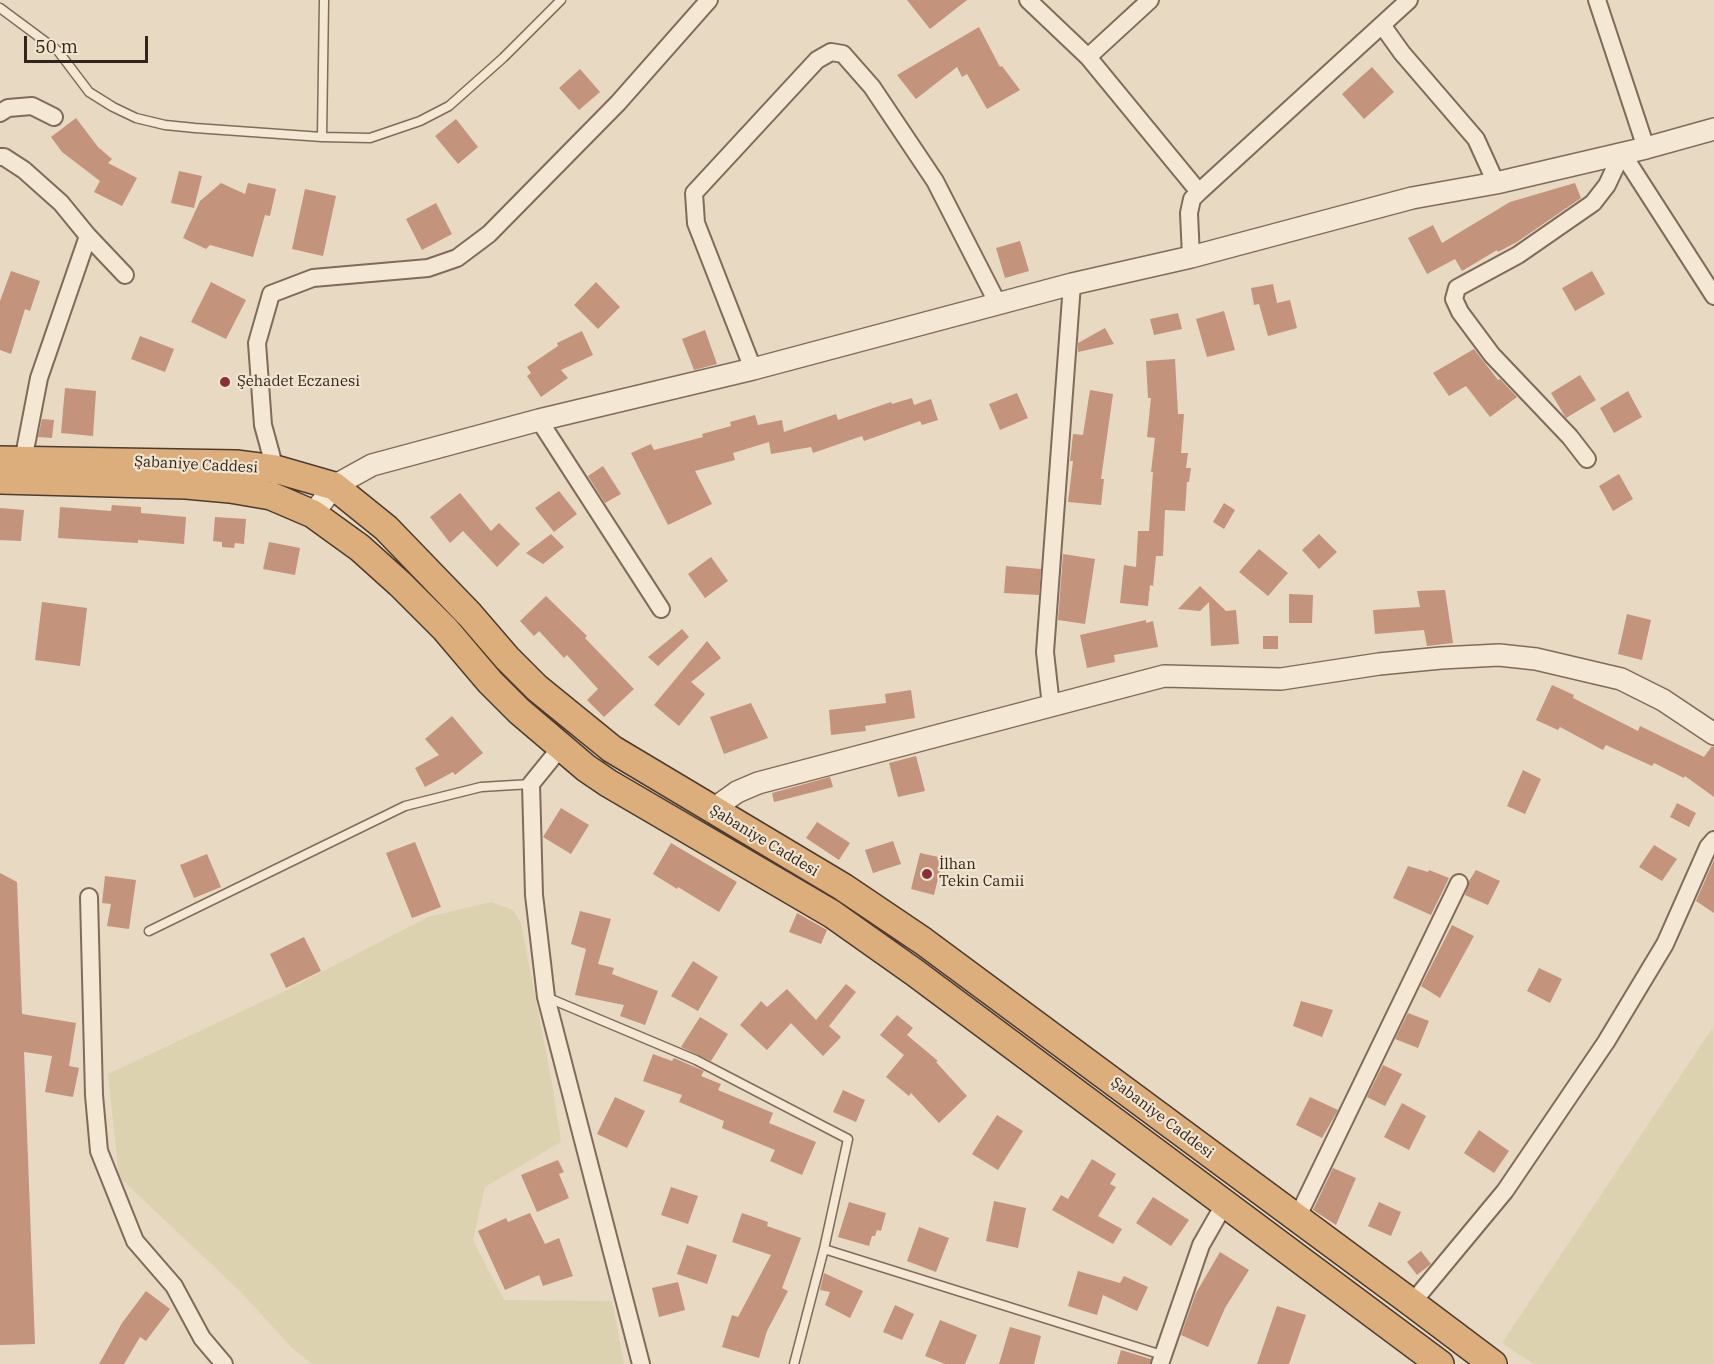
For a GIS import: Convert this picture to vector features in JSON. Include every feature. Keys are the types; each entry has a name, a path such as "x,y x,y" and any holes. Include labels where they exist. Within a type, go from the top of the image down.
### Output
{"highway":[{"name":"Şabaniye Caddesi","path":"12,461 236,464 275,469 333,486 386,528 470,615 507,658 546,696 612,749 843,887 923,941 1413,1303 1492,1364"},
{"path":"0,480 186,485 230,489 271,496 313,514 360,548 400,584 445,629 490,682 519,711 608,783 832,914 924,979 1440,1364"},
{"path":"1359,1304 1378,1277"}],"street":[{"path":"271,496 275,469 263,425 257,343 271,294 313,278 428,268 456,258 489,234 618,103 709,0"},
{"path":"1028,0 1088,57 1198,192"},
{"path":"1088,57 1150,0"},
{"path":"1191,257 1189,213 1192,199 1409,0"},
{"path":"1597,0 1646,148"},
{"path":"1382,25 1402,53 1476,139 1496,183"},
{"path":"753,369 696,223 694,193 817,60 831,52 843,54 872,87 935,181 998,304"},
{"path":"0,113 8,108 32,106 54,117"},
{"path":"313,514 333,486 372,465 539,420 753,369 1072,284 1191,257 1412,198 1496,183 1646,148 1714,129"},
{"path":"1622,153 1713,294"},
{"path":"1587,459 1570,437 1492,355 1460,312 1454,298 1457,288 1518,255 1593,203 1607,185 1622,153"},
{"path":"0,157 4,157 24,170 61,202 88,236 125,275"},
{"path":"12,461 88,236"},
{"path":"1051,706 1045,652 1072,284"},
{"path":"539,420 661,609"},
{"path":"712,810 737,792 758,783 1164,676 1281,679 1379,664 1499,655 1536,659 1621,679 1663,700 1714,734"},
{"path":"561,747 531,784 534,895 546,997 641,1364"},
{"path":"1413,1303 1505,1191 1606,1042 1665,944 1708,847 1714,840"},
{"path":"1297,1218 1459,883"},
{"path":"89,897 94,1095 99,1151 135,1241 174,1286 202,1338 224,1364"},
{"path":"1161,1360 1201,1245 1226,1203"}],"lane":[{"path":"322,137 324,0"},
{"path":"0,8 58,51 89,92 136,118 184,127 322,137 370,138 396,131 449,105 561,0"},
{"path":"149,931 405,806 481,787 531,784"},
{"path":"546,997 696,1060 848,1139 824,1249 794,1364"},
{"path":"824,1249 1161,1360"}],"shaded area":[{"path":"491,902 513,910 521,923 561,1142 485,1187 473,1240 504,1300 612,1301 624,1364 312,1364 291,1347 241,1292 119,1177 108,1074 285,991 428,917"},
{"path":"1713,1027 1714,1364 1534,1364 1502,1343"}],"building":[{"path":"907,0 967,0 930,29"},
{"path":"979,27 1000,67 1002,66 1020,90 987,109 967,74 962,77 957,67 916,99 897,75"},
{"path":"1372,67 1394,92 1364,119 1342,94"},
{"path":"580,69 600,92 579,110 559,88"},
{"path":"76,118 98,147 112,159 108,163 137,178 122,206 94,192 100,181 62,152 51,137"},
{"path":"456,119 478,147 458,164 435,136"},
{"path":"179,171 202,176 194,208 171,203"},
{"path":"221,183 245,194 248,183 276,189 270,216 265,215 253,257 210,245 206,249 183,238 200,201"},
{"path":"1575,183 1581,198 1517,242 1498,252 1497,250 1462,271 1455,259 1427,274 1408,238 1433,225 1442,243 1510,202"},
{"path":"305,189 336,196 323,256 292,249"},
{"path":"436,203 452,234 422,250 406,219"},
{"path":"1020,241 1029,271 1005,278 996,248"},
{"path":"11,271 40,281 30,311 25,309 11,354 0,350 0,301"},
{"path":"1592,271 1605,294 1575,311 1562,288"},
{"path":"211,282 246,300 226,339 191,322"},
{"path":"596,282 620,307 598,329 574,305"},
{"path":"1273,284 1277,303 1290,300 1297,328 1268,336 1259,304 1254,305 1251,288"},
{"path":"1224,311 1235,350 1207,357 1196,319"},
{"path":"1178,313 1182,329 1154,335 1150,319"},
{"path":"1105,328 1114,344 1078,352 1078,343"},
{"path":"705,330 717,364 694,370 682,339"},
{"path":"582,331 593,355 561,370 568,378 541,397 527,376 531,373 527,367 558,346 557,343"},
{"path":"140,336 174,349 165,372 131,359"},
{"path":"1474,349 1498,380 1500,379 1517,397 1490,417 1466,386 1449,396 1433,373"},
{"path":"1175,359 1178,414 1184,414 1181,453 1188,453 1186,468 1191,468 1189,482 1187,482 1185,511 1165,510 1163,556 1156,556 1148,606 1120,603 1124,565 1136,567 1138,531 1149,531 1153,472 1151,472 1155,438 1147,437 1151,398 1148,398 1146,361"},
{"path":"1580,375 1596,400 1566,418 1551,393"},
{"path":"65,388 96,391 93,436 61,433"},
{"path":"1090,390 1113,394 1101,479 1104,479 1101,505 1068,502 1073,461 1070,461 1073,434 1083,435"},
{"path":"1628,391 1642,417 1614,433 1600,408"},
{"path":"1017,393 1028,418 1000,430 989,404"},
{"path":"912,398 914,405 931,399 938,420 922,425 920,421 864,441 862,436 813,453 811,447 771,454 769,442 733,453 735,460 695,471 712,504 668,525 631,453 651,444 654,450 703,437 702,434 731,426 730,422 755,415 758,425 782,420 784,432 836,414 838,420 891,402 892,404"},
{"path":"42,419 54,420 52,438 38,437"},
{"path":"603,466 621,494 605,503 588,476"},
{"path":"1619,474 1633,499 1613,511 1599,486"},
{"path":"559,491 577,514 554,532 535,508"},
{"path":"460,493 491,531 499,523 520,544 497,567 463,531 450,543 430,517"},
{"path":"1224,503 1235,510 1224,529 1213,522"},
{"path":"112,505 141,507 141,513 186,517 184,544 138,540 138,543 58,538 60,507 111,511"},
{"path":"0,508 24,510 21,541 0,540"},
{"path":"215,517 246,519 244,544 235,543 234,548 222,547 222,542 213,541"},
{"path":"551,534 564,547 543,564 526,553"},
{"path":"1319,534 1337,552 1319,569 1302,550"},
{"path":"269,542 300,548 295,575 263,569"},
{"path":"1259,549 1288,573 1268,596 1239,572"},
{"path":"1063,554 1095,559 1085,624 1058,620"},
{"path":"711,557 728,581 705,598 688,574"},
{"path":"1006,566 1041,569 1039,595 1004,593"},
{"path":"1200,586 1226,611 1236,610 1239,644 1211,646 1209,602 1200,611 1178,609"},
{"path":"1445,590 1453,643 1427,646 1424,630 1375,634 1373,610 1420,607 1417,591"},
{"path":"1289,594 1313,595 1312,623 1289,623"},
{"path":"546,596 587,636 585,638 634,689 604,717 587,700 598,689 567,655 564,658 539,631 534,636 520,621"},
{"path":"42,602 87,608 80,666 35,660"},
{"path":"1627,614 1651,620 1642,660 1618,654"},
{"path":"1146,620 1146,623 1153,621 1158,647 1114,655 1115,662 1087,668 1080,635"},
{"path":"682,629 689,637 658,666 648,657"},
{"path":"1263,636 1278,636 1278,649 1263,649"},
{"path":"707,641 721,658 691,682 705,694 679,726 654,705"},
{"path":"1552,685 1638,731 1640,726 1704,757 1712,746 1714,747 1714,797 1685,776 1684,778 1654,763 1652,766 1606,745 1603,750 1560,727 1558,730 1536,720"},
{"path":"911,690 915,718 865,726 866,731 831,735 829,710 886,703 885,694"},
{"path":"751,703 768,738 724,754 710,717"},
{"path":"452,716 483,753 455,775 453,772 425,787 415,768 439,755 425,739"},
{"path":"916,756 925,791 898,797 889,763"},
{"path":"1523,770 1541,779 1525,814 1507,806"},
{"path":"830,777 833,787 774,802 772,793"},
{"path":"1677,803 1696,813 1689,827 1670,817"},
{"path":"561,808 589,825 571,854 543,837"},
{"path":"817,822 850,843 839,860 806,838"},
{"path":"893,841 901,864 873,873 865,850"},
{"path":"415,842 441,907 412,918 386,853"},
{"path":"671,843 737,882 719,912 653,874"},
{"path":"1654,845 1677,859 1662,881 1639,867"},
{"name":"İlhan Tekin Camii","path":"920,853 943,858 934,895 911,889"},
{"path":"207,854 221,887 194,898 180,865"},
{"path":"1714,860 1714,913 1696,901"},
{"path":"1408,866 1428,872 1429,870 1449,878 1431,915 1393,898"},
{"path":"1476,870 1500,881 1488,905 1465,895 1469,881"},
{"path":"0,873 17,882 22,1014 76,1023 69,1066 79,1068 73,1097 45,1092 52,1056 24,1052 35,1344 0,1345"},
{"path":"105,876 136,880 129,929 107,926 111,904 102,903"},
{"path":"580,911 611,919 598,964 614,968 612,974 658,991 645,1025 620,1016 624,1005 575,995 586,949 571,944"},
{"path":"797,913 827,930 821,944 789,932"},
{"path":"1452,925 1474,936 1440,998 1421,986"},
{"path":"304,937 321,971 286,988 270,954"},
{"path":"693,961 718,977 698,1011 671,996"},
{"path":"1539,968 1562,979 1550,1003 1527,991"},
{"path":"846,984 856,992 829,1026 841,1037 823,1056 791,1023 767,1050 740,1025 761,1001 767,1007 787,989 816,1020"},
{"path":"1301,1001 1333,1010 1322,1037 1293,1026"},
{"path":"1408,1013 1429,1021 1418,1048 1395,1039"},
{"path":"897,1015 913,1028 907,1035 938,1061 936,1062 967,1096 939,1123 911,1093 909,1096 886,1077 904,1055 880,1035"},
{"path":"700,1017 728,1034 711,1061 681,1047"},
{"path":"653,1054 672,1061 674,1058 704,1071 701,1076 721,1084 718,1090 773,1113 769,1123 816,1142 802,1175 770,1161 775,1150 722,1128 724,1121 679,1102 682,1095 643,1081"},
{"path":"1383,1065 1402,1074 1385,1106 1367,1097"},
{"path":"843,1090 865,1100 856,1122 833,1112"},
{"path":"615,1097 645,1111 627,1148 597,1134"},
{"path":"1310,1097 1338,1110 1322,1138 1296,1125"},
{"path":"1402,1103 1426,1116 1409,1150 1384,1137"},
{"path":"997,1115 1023,1131 998,1170 972,1154"},
{"path":"1479,1130 1509,1151 1494,1173 1464,1153"},
{"path":"1092,1159 1116,1174 1110,1184 1116,1187 1098,1216 1122,1229 1113,1244 1052,1210 1061,1195 1068,1199"},
{"path":"558,1160 564,1172 559,1174 569,1198 537,1212 521,1175"},
{"path":"1333,1168 1356,1178 1336,1225 1313,1210"},
{"path":"671,1187 698,1196 688,1224 661,1215"},
{"path":"1153,1197 1189,1220 1171,1246 1136,1223"},
{"path":"994,1201 1026,1208 1018,1248 986,1241"},
{"path":"849,1202 886,1213 881,1231 877,1230 875,1236 872,1236 869,1246 838,1237"},
{"path":"1379,1202 1401,1212 1391,1236 1368,1226"},
{"path":"530,1213 545,1244 559,1238 573,1276 543,1286 539,1275 505,1290 478,1231 506,1218 508,1222"},
{"path":"742,1213 768,1222 767,1226 801,1238 782,1288 788,1291 767,1331 759,1358 722,1347 732,1315 738,1317 771,1255 732,1242"},
{"path":"919,1227 949,1238 936,1272 907,1261"},
{"path":"687,1245 717,1255 707,1284 677,1274"},
{"path":"1421,1251 1431,1264 1417,1275 1407,1262"},
{"path":"1220,1252 1249,1270 1225,1308 1208,1347 1181,1335 1196,1293"},
{"path":"1078,1271 1120,1283 1124,1276 1148,1287 1137,1311 1103,1295 1097,1315 1068,1306"},
{"path":"824,1273 863,1291 850,1318 825,1305 830,1292 820,1290"},
{"path":"678,1282 685,1310 659,1317 652,1288"},
{"path":"146,1291 170,1309 146,1341 140,1337 124,1364 99,1364 122,1323"},
{"path":"895,1305 914,1314 902,1340 883,1332"},
{"path":"1277,1306 1306,1315 1289,1364 1257,1364"},
{"path":"940,1320 977,1335 965,1364 945,1364 925,1356"},
{"path":"1010,1327 1041,1336 1034,1364 999,1364"},
{"path":"1121,1350 1151,1359 1150,1364 1117,1364"}],"place":[{"name":"Şehadet Eczanesi","path":"225,382"},
{"name":"İlhan Tekin Camii","path":"927,874"}]}
